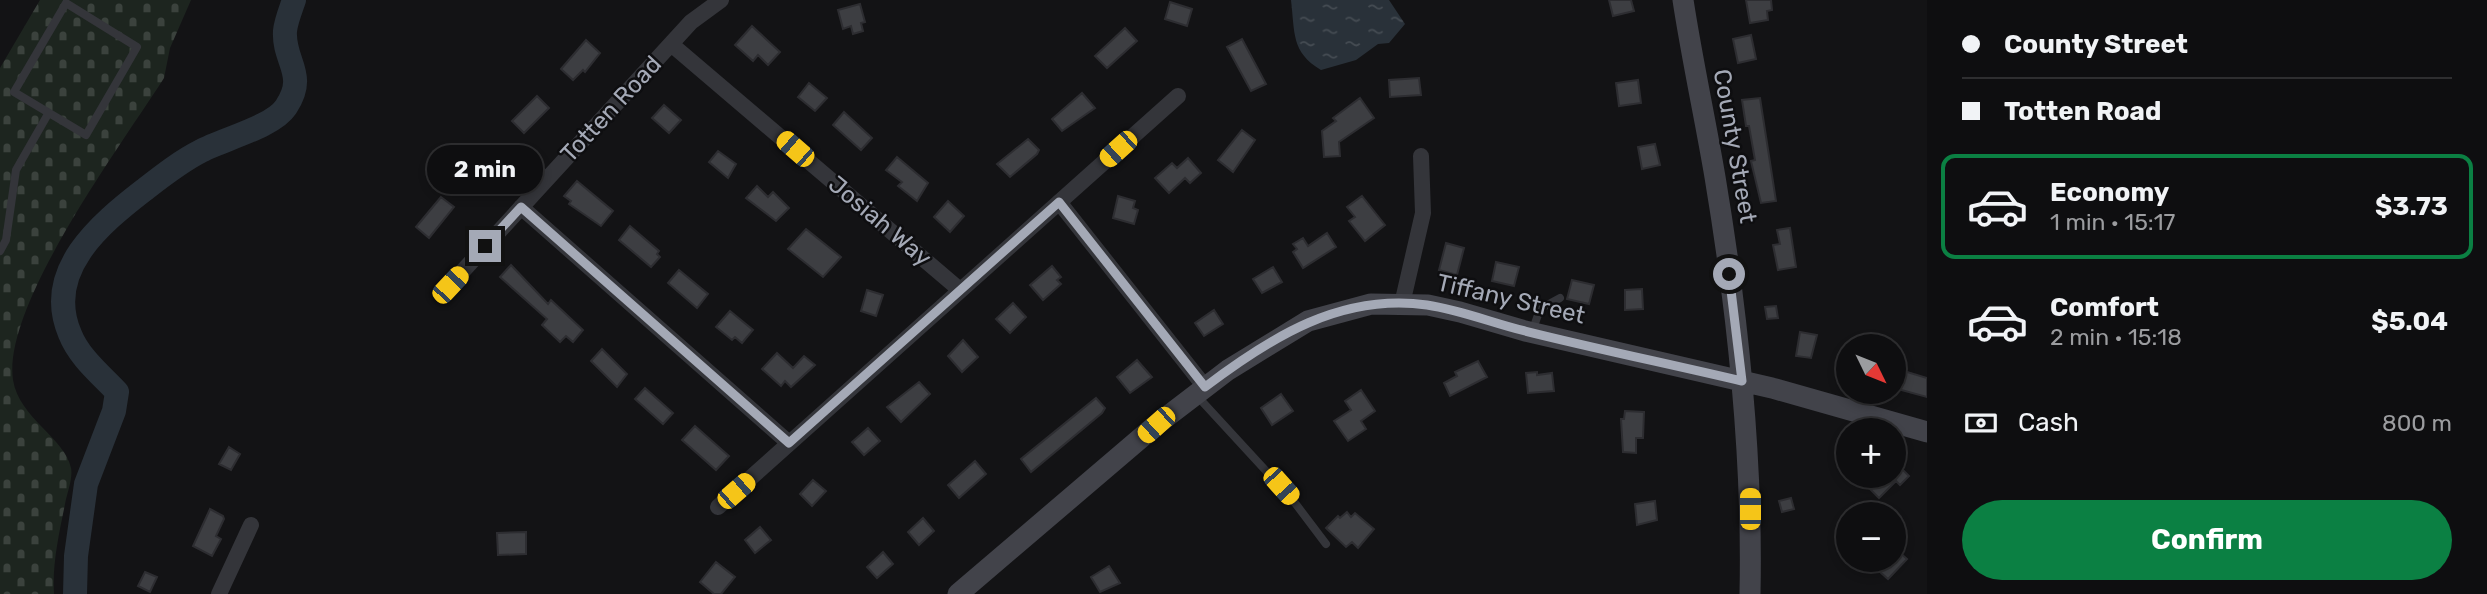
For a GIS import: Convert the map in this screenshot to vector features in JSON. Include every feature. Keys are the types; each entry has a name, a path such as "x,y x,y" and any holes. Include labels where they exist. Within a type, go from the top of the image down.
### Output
{"street":[{"name":"Totten Road","path":"450,285 691,22 721,0"},
{"name":"County Street","path":"1682,0 1715,180 1742,381 1750,463 1750,594"},
{"name":"Josiah Way","path":"671,44 960,290"},
{"path":"718,507 1178,96"},
{"path":"1402,304 1423,214 1421,156"},
{"path":"1059,202 1201,391"},
{"path":"521,207 789,443"},
{"name":"Tiffany Street","path":"958,594 1201,391 1265,345 1308,321 1349,308 1402,304 1460,312 1532,332 1742,381 1927,432"},
{"path":"219,594 251,525"}],"lane":[{"path":"66,3 137,47 86,135 48,114 14,92 66,3"},
{"path":"0,251 6,240 16,170 48,114"},
{"path":"1532,332 1540,309 1560,298"},
{"path":"1201,391 1292,499 1326,544"}],"green space":[{"path":"40,0 191,0 170,48 164,78 69,226 26,310 15,348 13,380 24,406 67,457 71,477 56,549 54,594 0,594 0,68"}],"water":[{"path":"1291,0 1389,0 1405,24 1389,43 1378,44 1356,60 1321,70 1299,49 1294,32"}],"building":[{"path":"1609,0 1631,0 1634,11 1613,16"},
{"path":"1746,0 1771,0 1772,10 1767,11 1768,20 1750,23"},
{"path":"1170,2 1192,9 1187,26 1165,19"},
{"path":"860,4 865,22 861,23 863,31 853,34 851,26 843,29 838,10"},
{"path":"752,26 780,52 768,65 758,55 753,61 735,45"},
{"path":"1125,28 1137,41 1107,68 1095,56"},
{"path":"1751,35 1756,59 1738,63 1733,39"},
{"path":"1242,39 1266,84 1251,91 1227,47"},
{"path":"586,40 600,53 585,72 583,70 573,80 561,69"},
{"path":"1419,78 1421,95 1390,97 1389,80"},
{"path":"1638,80 1641,103 1619,106 1616,83"},
{"path":"809,83 827,98 815,111 798,97"},
{"path":"1082,93 1095,108 1062,131 1052,119"},
{"path":"537,96 549,108 524,133 512,121"},
{"path":"1360,98 1374,118 1339,142 1340,156 1324,157 1322,131 1336,121 1333,118"},
{"path":"1760,98 1776,201 1761,203 1751,161 1755,160 1742,100"},
{"path":"664,105 681,120 669,133 652,118"},
{"path":"844,112 872,138 861,150 833,125"},
{"path":"1242,130 1255,140 1233,172 1218,160"},
{"path":"1028,139 1039,150 1010,177 997,164"},
{"path":"1655,144 1660,165 1642,169 1638,147"},
{"path":"718,151 736,164 728,178 709,162"},
{"path":"897,157 928,183 917,201 898,186 902,182 886,170"},
{"path":"1188,158 1201,173 1190,183 1185,178 1169,193 1155,178 1172,163 1177,168"},
{"path":"577,181 613,211 601,226 569,204 571,201 564,196"},
{"path":"757,186 768,197 773,192 789,208 776,221 746,198"},
{"path":"1118,196 1135,201 1133,208 1138,210 1134,224 1113,218"},
{"path":"1362,196 1385,225 1365,241 1349,221 1355,217 1347,207"},
{"path":"441,197 454,207 429,238 416,227"},
{"path":"948,201 964,216 950,232 934,217"},
{"path":"630,226 659,251 657,254 660,257 651,267 619,240"},
{"path":"1790,228 1796,267 1778,270 1773,245 1780,244 1777,230"},
{"path":"806,229 841,257 823,277 788,249"},
{"path":"1327,233 1336,247 1303,268 1293,252 1297,249 1293,244 1303,238 1308,246"},
{"path":"1446,243 1464,248 1457,275 1439,270"},
{"path":"1496,262 1519,267 1514,286 1492,281"},
{"path":"511,265 548,304 551,300 583,330 573,342 566,336 560,342 542,325 547,319 500,277"},
{"path":"1052,266 1061,277 1057,280 1061,284 1043,300 1030,285"},
{"path":"1273,267 1282,282 1262,293 1253,279"},
{"path":"679,270 708,294 697,308 668,283"},
{"path":"1572,280 1594,285 1589,304 1567,299"},
{"path":"1642,289 1643,309 1625,310 1625,290"},
{"path":"867,290 883,295 876,316 861,311"},
{"path":"1013,303 1026,317 1010,333 996,319"},
{"path":"1776,306 1778,318 1767,319 1765,307"},
{"path":"1214,310 1223,324 1204,336 1195,323"},
{"path":"730,311 753,330 742,343 735,337 732,340 716,327"},
{"path":"1800,332 1817,335 1811,358 1796,356"},
{"path":"963,340 978,357 962,372 948,356"},
{"path":"602,349 627,374 617,387 591,361"},
{"path":"777,353 793,368 804,356 815,365 791,387 785,381 781,386 762,369"},
{"path":"1137,360 1152,377 1130,393 1117,377"},
{"path":"1478,361 1487,377 1450,396 1444,383 1457,376 1455,372"},
{"path":"1537,372 1537,375 1552,373 1554,391 1528,393 1526,373"},
{"path":"1906,372 1927,378 1927,397 1906,391"},
{"path":"919,382 930,394 901,422 887,407"},
{"path":"645,388 673,413 663,424 635,399"},
{"path":"1361,390 1375,411 1361,421 1366,429 1348,441 1334,421 1351,410 1345,401"},
{"path":"1281,394 1293,411 1272,425 1261,408"},
{"path":"1096,398 1105,408 1102,413 1031,472 1021,459"},
{"path":"1625,411 1644,412 1643,438 1636,438 1636,453 1623,452 1621,419 1624,419"},
{"path":"695,426 729,456 716,470 682,440"},
{"path":"868,428 880,441 864,455 852,442"},
{"path":"229,447 240,454 231,470 219,464"},
{"path":"975,461 986,474 959,498 948,485"},
{"path":"813,480 826,491 812,506 800,494"},
{"path":"1869,488 1889,488 1879,498"},
{"path":"1791,498 1794,509 1782,512 1779,501"},
{"path":"1655,501 1657,520 1637,525 1635,504"},
{"path":"210,509 224,519 216,536 221,539 212,556 193,546"},
{"path":"1347,512 1351,517 1355,513 1374,529 1358,548 1352,542 1346,547 1326,528 1338,516 1340,518"},
{"path":"923,518 934,531 919,545 908,532"},
{"path":"760,527 771,540 755,553 745,540"},
{"path":"526,532 526,554 498,555 497,533"},
{"path":"883,552 893,564 877,578 867,567"},
{"path":"716,562 735,577 721,594 714,594 700,582"},
{"path":"1109,566 1120,583 1100,592 1091,577"},
{"path":"145,572 157,577 150,592 138,586"},
{"path":"1880,572 1895,572 1888,579"}],"waterway":[{"path":"75,594 76,556 86,484 114,411 117,392 84,358 70,334 64,311 64,290 70,270 80,251 94,234 127,203 165,174 210,146 270,121 286,107 295,86 285,42 287,19 294,0"}],"route":[{"path":"485,246 521,207 789,443 1059,202 1205,387 1265,345 1308,321 1349,308 1392,303 1428,305 1460,312 1525,331 1742,381 1729,274"}]}
